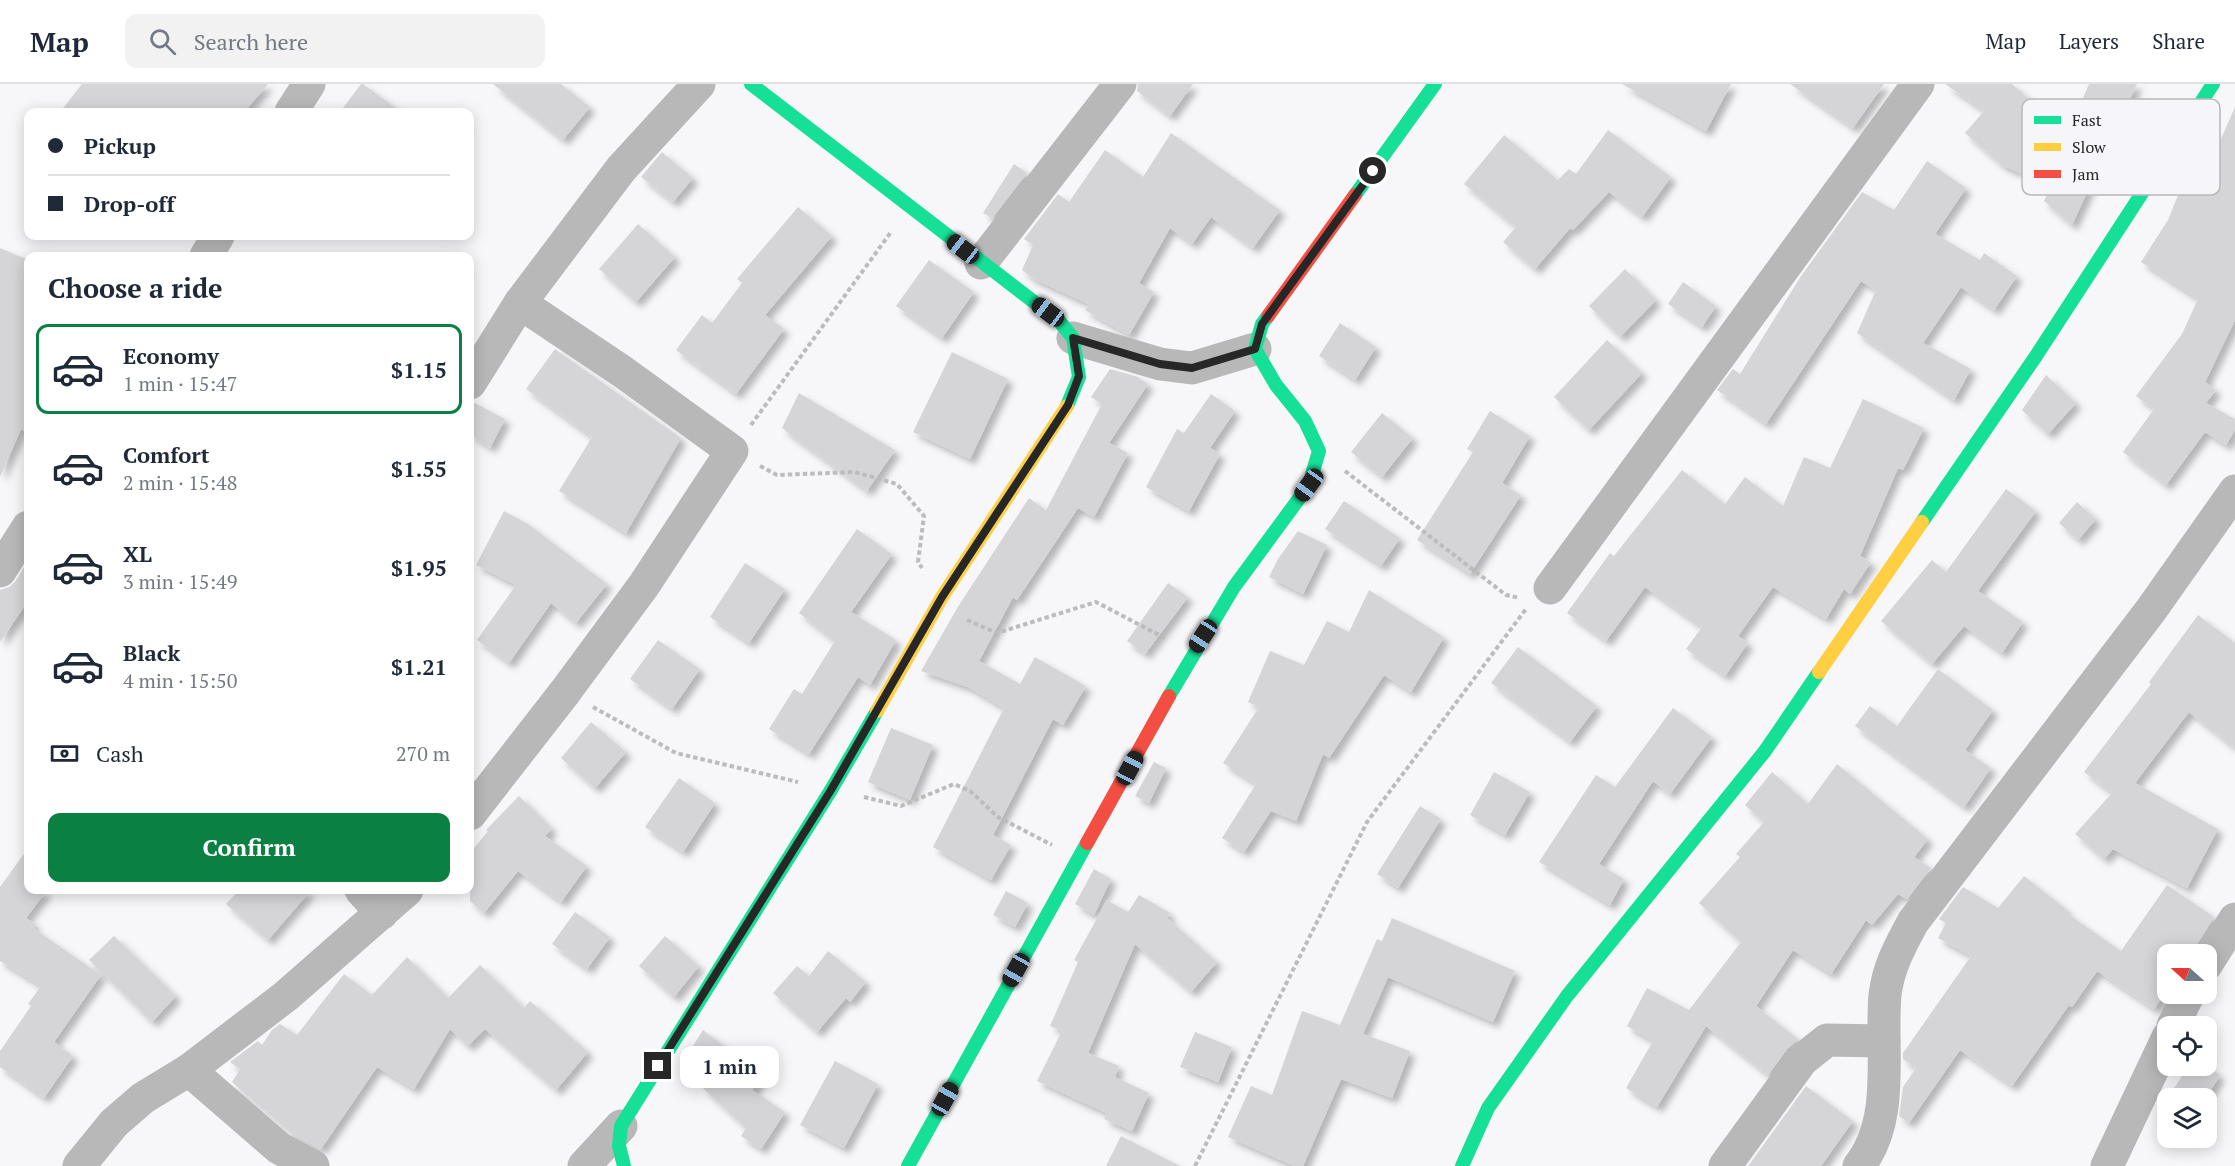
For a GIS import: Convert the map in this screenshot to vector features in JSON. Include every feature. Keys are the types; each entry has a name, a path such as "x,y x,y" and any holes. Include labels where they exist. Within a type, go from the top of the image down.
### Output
{"street":[{"path":"294,108 309,84"},
{"path":"474,377 520,303 621,170 699,84"},
{"path":"584,1166 621,1126 831,790 942,597 1068,405 1079,376 1073,338 1060,322 751,84"},
{"path":"981,262 1120,84"},
{"path":"908,1166 1107,810 1192,652 1234,587 1309,485 1318,451 1305,421 1276,385 1255,349 1262,324 1435,84"},
{"path":"1541,594 1918,84"},
{"path":"2203,99 2213,84"},
{"path":"1462,1166 1488,1108 1567,996 1765,751 2036,356 2141,195"},
{"path":"474,809 566,692 637,594 732,452 623,372 520,303"},
{"path":"1073,338 1160,364 1192,368 1255,349"},
{"path":"1859,1166 1876,1133 1883,1095 1886,994 1893,959 1912,922 2151,610 2235,491"},
{"path":"0,571 24,533"},
{"path":"80,1166 107,1132 143,1098 189,1070 286,996 371,901 394,894"},
{"path":"2217,948 2235,919"},
{"path":"1725,1166 1802,1060 1827,1040 1884,1041"},
{"path":"2107,1166 2157,1060"},
{"path":"189,1070 279,1148 313,1166"},
{"path":"621,1126 619,1146 624,1166"}],"path":[{"path":"732,452 909,207"},
{"path":"1318,451 1506,595 1541,594"},
{"path":"1195,1166 1366,822 1541,594"}],"building":[{"path":"82,84 268,84 247,108 63,108"},
{"path":"363,84 396,108 343,108"},
{"path":"493,84 561,84 590,107 563,140"},
{"path":"1138,84 1193,84 1170,116 1137,91"},
{"path":"1622,84 1731,84 1706,131"},
{"path":"1790,84 1884,84 1853,128"},
{"path":"1945,84 2012,84 2029,99 2022,99 2022,174 2002,165 1965,133 1984,111"},
{"path":"2089,84 2137,84 2130,99 2083,99"},
{"path":"2235,107 2235,320 2205,382 2216,390 2206,403 2235,419 2235,430 2226,445 2205,432 2166,485 2123,452 2154,409 2136,396 2182,334 2198,299 2141,262 2168,220 2178,195 2220,195 2220,141"},
{"path":"1608,130 1671,177 1642,217 1609,192 1573,230 1570,228 1535,269 1503,242 1516,227 1464,184 1504,135 1558,180 1569,169 1576,174"},
{"path":"1171,133 1280,210 1253,248 1211,217 1192,244 1170,228 1139,283 1154,292 1129,335 1085,310 1089,304 1034,279 1022,270 1033,245 1024,239 1058,194 1069,202 1105,150 1143,177"},
{"path":"662,152 693,178 673,202 641,177"},
{"path":"1927,161 1966,188 1935,234 1980,260 1984,253 2017,276 1994,310 1961,287 1923,343 1971,369 1954,400 1857,333 1876,290 1861,281 1766,424 1717,390 1733,369 1740,374 1801,276 1862,192 1894,210"},
{"path":"1014,164 1027,173 992,218 983,213"},
{"path":"2047,195 2086,195 2072,225 2044,201"},
{"path":"798,207 832,236 765,315 784,329 736,394 676,350 702,315 712,323 742,283 737,279"},
{"path":"638,224 675,257 636,302 599,269"},
{"path":"0,248 24,258 24,431 21,429 0,477"},
{"path":"929,260 974,292 942,338 896,306"},
{"path":"1625,269 1656,300 1620,337 1589,306"},
{"path":"1683,282 1716,306 1702,327 1668,304"},
{"path":"1340,323 1376,347 1355,380 1319,356"},
{"path":"1607,340 1642,373 1589,430 1554,397"},
{"path":"555,349 681,438 626,533 559,491 592,437 526,389"},
{"path":"952,352 1008,379 970,459 913,432"},
{"path":"1110,369 1138,377 1148,384 1109,443 1128,453 1094,517 1078,508 1017,600 1013,597 979,661 1020,684 1035,657 1086,686 1063,725 1053,719 993,835 1011,845 991,880 933,847 1004,708 968,687 921,671 959,605 1029,498 1046,510 1102,404 1091,397"},
{"path":"2046,375 2076,403 2048,434 2022,410"},
{"path":"799,393 895,450 867,491 782,428"},
{"path":"1211,394 1235,411 1210,448 1220,454 1189,511 1146,487 1177,429 1184,433"},
{"path":"1863,399 1924,428 1903,470 1898,468 1860,556 1871,562 1850,594 1844,589 1826,619 1773,587 1738,636 1748,643 1725,676 1686,649 1702,627 1645,587 1606,641 1567,613 1610,553 1614,556 1682,470 1725,504 1745,477 1783,506 1804,457 1830,468"},
{"path":"474,403 505,419 490,448 474,437"},
{"path":"1490,411 1530,436 1502,483 1521,495 1470,574 1417,540 1473,452 1467,449"},
{"path":"1382,413 1413,438 1382,477 1351,452"},
{"path":"2006,489 2036,511 1978,591 2023,622 2002,653 1964,626 1932,664 1881,621 1932,560 1946,572"},
{"path":"1344,501 1400,538 1381,566 1325,529"},
{"path":"2077,502 2096,519 2078,540 2059,523"},
{"path":"504,511 528,524 607,584 576,623 551,603 509,663 477,640 516,585 476,565"},
{"path":"857,529 892,554 851,612 896,640 870,685 858,677 809,754 769,729 794,689 802,694 835,641 799,613"},
{"path":"1298,531 1327,545 1303,594 1269,577 1278,559"},
{"path":"745,563 785,589 749,643 710,617"},
{"path":"24,567 24,607 0,642 0,590 15,582"},
{"path":"1168,583 1188,597 1145,654 1127,641"},
{"path":"1369,590 1444,637 1411,692 1384,675 1329,758 1323,754 1296,821 1271,811 1244,852 1222,838 1256,784 1223,763 1259,707 1248,702 1270,651 1304,665 1327,621 1349,632"},
{"path":"2198,615 2235,643 2235,748 2189,712 2135,783 2218,829 2187,888 2113,849 2104,859 2075,834 2112,793 2084,772 2151,684 2149,682"},
{"path":"658,640 700,669 672,709 630,679"},
{"path":"1518,647 1597,706 1570,742 1491,683"},
{"path":"1938,669 1993,710 1965,750 1991,768 1964,807 1855,726 1870,706 1897,726"},
{"path":"1673,708 1712,737 1670,794 1653,781 1599,864 1624,879 1610,905 1539,862 1596,775 1615,787"},
{"path":"591,722 626,752 595,788 561,758"},
{"path":"891,728 933,745 910,800 868,782"},
{"path":"1154,762 1166,768 1149,803 1135,796"},
{"path":"1837,764 1928,839 1914,857 1931,868 1907,899 1898,894 1872,925 1866,920 1831,974 1793,950 1756,1006 1798,1039 1787,1049 1768,1075 1706,1026 1657,1107 1626,1088 1653,1041 1627,1026 1647,988 1689,1010 1741,942 1699,903 1740,857 1736,854 1764,822 1745,805 1772,772 1808,804"},
{"path":"1494,772 1530,792 1505,835 1470,815"},
{"path":"679,778 715,803 683,852 645,827"},
{"path":"519,796 552,829 545,836 587,866 561,902 518,871 484,913 470,901 470,894 474,894 474,848 488,831 486,830"},
{"path":"1420,806 1441,819 1398,888 1377,874"},
{"path":"24,854 24,894 44,894 26,918 35,924 33,928 101,975 54,1042 73,1056 44,1098 0,1067 0,1051 31,1006 28,1004 41,986 0,961 0,887"},
{"path":"1094,869 1111,879 1094,915 1075,904"},
{"path":"2024,876 2067,910 2065,912 2121,951 2167,885 2214,917 2197,944 2157,944 2158,1004 2154,1009 2097,971 2072,1007 2069,1005 2012,1086 1960,1050 1909,1123 1899,1116 1903,1087 1916,1068 1903,1059 1903,1053 1971,956 1938,938 1946,923 1939,919 1963,887 1998,908"},
{"path":"1006,891 1028,903 1015,927 993,915"},
{"path":"235,894 308,894 268,940 226,904"},
{"path":"1139,895 1170,913 1167,918 1217,962 1191,992 1135,944 1088,1053 1119,1066 1115,1077 1149,1093 1132,1131 1104,1119 1107,1113 1037,1081 1062,1031 1050,1026 1078,962 1074,960 1107,900 1128,912"},
{"path":"575,912 610,937 587,969 552,944"},
{"path":"1392,918 1515,971 1493,1022 1388,977 1363,1034 1410,1051 1392,1098 1341,1079 1303,1166 1295,1166 1228,1137 1251,1086 1272,1095 1302,1011 1340,1025 1377,939 1382,941"},
{"path":"114,936 176,996 152,1022 89,960"},
{"path":"665,936 699,966 674,997 639,966"},
{"path":"828,951 866,982 850,1002 846,998 817,1032 773,993 797,966 809,976"},
{"path":"407,957 448,998 480,965 524,1008 530,1001 588,1052 556,1090 485,1029 468,1046 450,1029 414,1089 377,1067 321,1149 290,1132 232,1082 240,1069 230,1062 258,1041 262,1045 272,1030 280,1024 297,1035 344,974 372,995"},
{"path":"703,1030 729,1050 761,1080 752,1090 785,1112 761,1149 741,1136 746,1128 703,1088 707,1084 681,1065"},
{"path":"1195,1032 1232,1047 1218,1082 1180,1067"},
{"path":"835,1061 878,1084 844,1148 800,1125"},
{"path":"2217,1073 2220,1075 2212,1088 2174,1088 2182,1076 2217,1076"},
{"path":"1806,1086 1853,1121 1821,1166 1748,1166"},
{"path":"1121,1136 1180,1166 1106,1166"}],"traffic: fast":[{"path":"751,84 1060,322 1073,338 1079,377 1067,406"},
{"path":"1355,195 1435,84"},
{"path":"2203,99 2213,84"},
{"path":"1922,522 2036,356 2141,195"},
{"path":"1169,696 1234,587 1309,485 1319,451 1305,421 1276,385 1255,349 1262,324 1268,316"},
{"path":"1462,1166 1488,1108 1567,996 1765,751 1819,672"},
{"path":"624,1166 619,1146 621,1126 831,790 877,711"},
{"path":"908,1166 1087,843"}],"traffic: slow":[{"path":"877,711 942,597 1067,406"},
{"path":"1819,672 1922,522"}],"traffic: jam":[{"path":"1268,316 1355,195"},
{"path":"1087,843 1169,696"}],"route":[{"path":"658,1066 831,790 942,597 1068,405 1079,376 1073,338 1160,364 1192,368 1255,349 1262,324 1373,171"}]}
